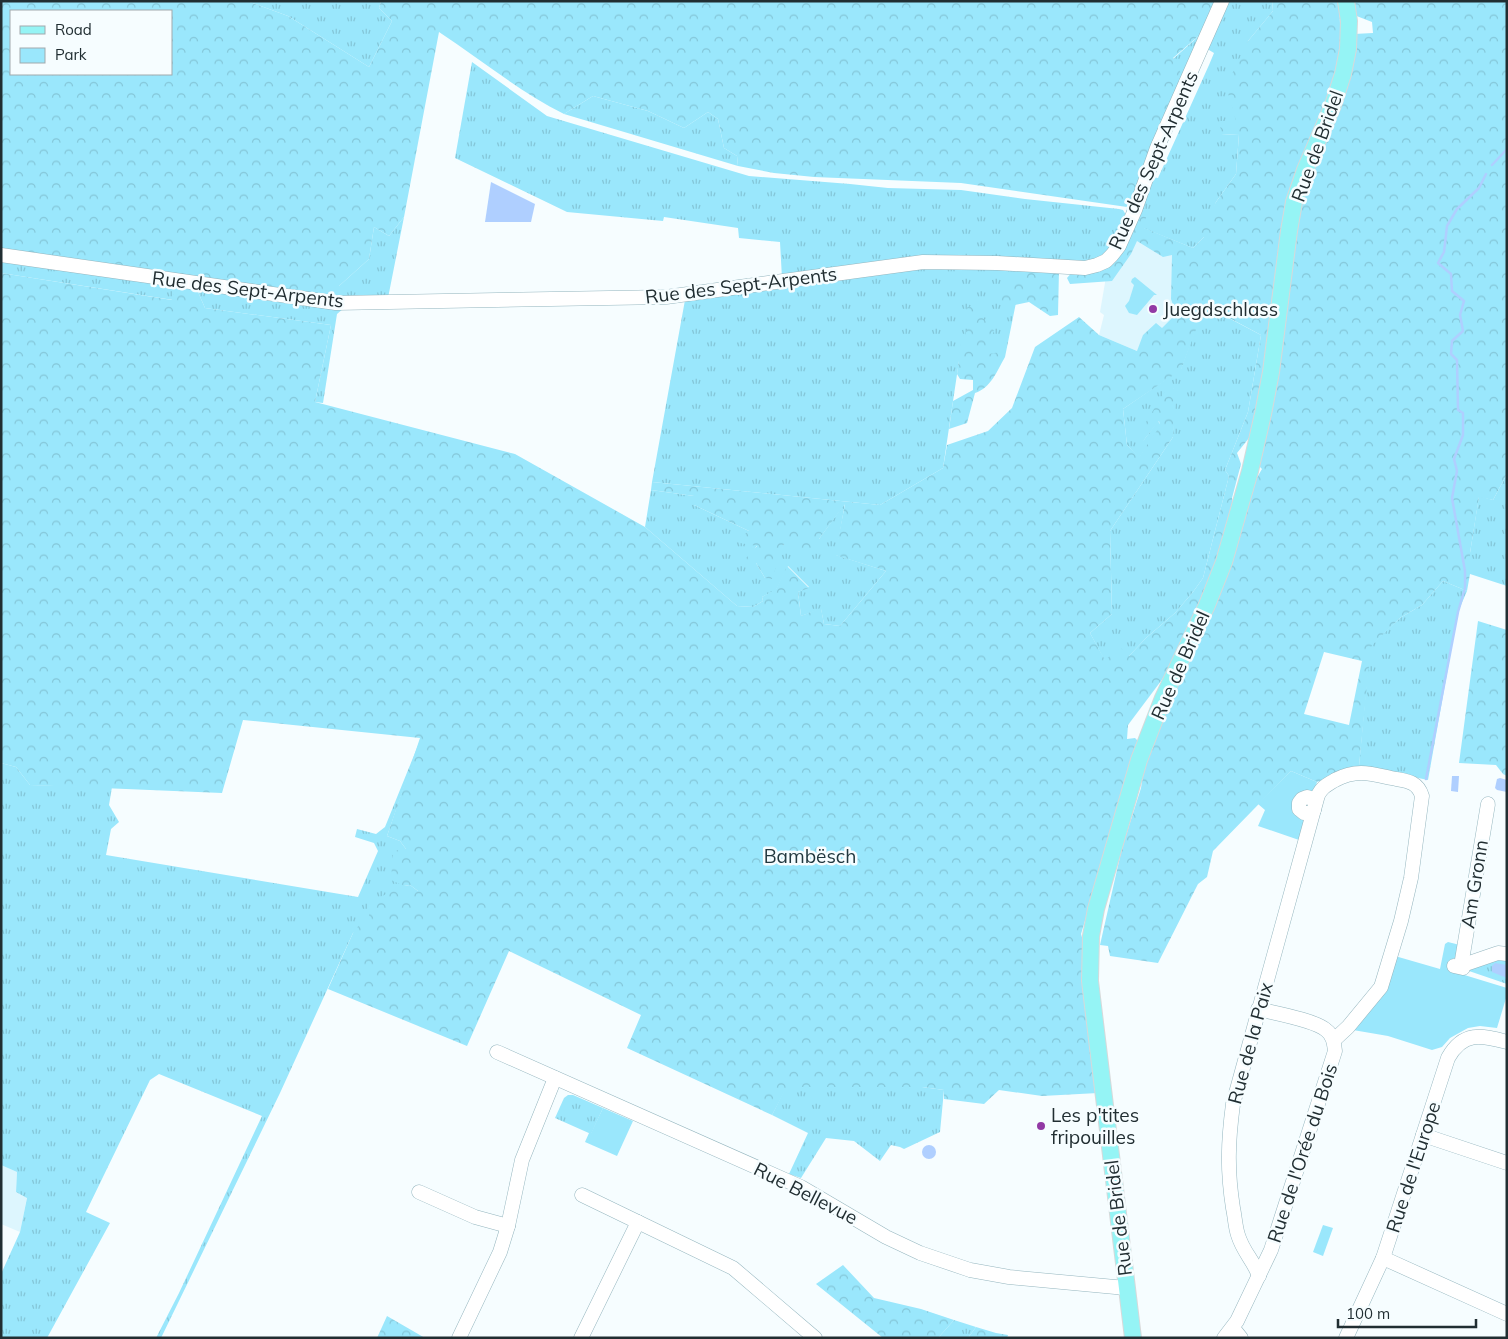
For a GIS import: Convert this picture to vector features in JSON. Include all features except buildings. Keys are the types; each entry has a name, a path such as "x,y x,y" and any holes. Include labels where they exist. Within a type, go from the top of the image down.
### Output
{"main road":[{"name":"Rue de Bridel","path":"1133,1338 1090,981 1091,936 1096,909 1139,760 1163,698 1224,562 1245,488 1271,372 1294,202 1305,170 1333,105 1343,74 1348,49 1349,21 1346,1"}],"street":[{"name":"Rue des Sept-Arpents","path":"1,254 336,303 666,297 923,262 997,263 1085,268 1097,265 1112,255 1124,235 1157,148 1222,1"},
{"name":"Rue de la Paix","path":"1259,1276 1257,1269 1246,1255 1238,1235 1229,1185 1228,1139 1233,1104 1258,1009 1322,787 1345,775 1358,772 1370,773 1413,783 1420,788 1422,796 1411,878 1401,921 1381,987 1348,1027 1334,1040"},
{"name":"Am Gronn","path":"1488,804 1462,960 1458,965 1498,953 1507,954"},
{"name":"Rue de l'Orée du Bois","path":"1233,1335 1271,1250 1335,1051 1334,1040 1327,1030 1317,1024 1258,1009"},
{"name":"Rue de l'Europe","path":"1346,1338 1383,1258 1448,1058 1454,1047 1470,1037 1479,1036 1507,1042"},
{"name":"Rue Bellevue","path":"497,1052 801,1187 886,1237 920,1253 970,1270 1009,1278 1126,1288"},
{"path":"459,1338 500,1252 508,1226 522,1160 555,1078"},
{"path":"1423,1136 1507,1163"},
{"path":"419,1192 475,1217 508,1226"},
{"path":"582,1195 733,1268 815,1338"},
{"path":"581,1338 638,1222"},
{"path":"1383,1258 1507,1314"}],"shaded area":[{"path":"491,182 535,204 531,222 485,222"},
{"name":"Juegdschlass","path":"1143,228 1193,248 1204,305 1137,351 1099,335 1104,315 1100,312 1107,271"},
{"path":"1452,776 1459,776 1458,792 1451,791"},
{"path":"1497,779 1507,780 1507,792 1495,788"},
{"path":"1495,963 1507,965 1507,978 1492,972 1492,966"},
{"path":"926,1145 932,1145 936,1152 932,1159 926,1159 922,1155 922,1149"},
{"path":"1,1165 17,1172 16,1192 27,1197 20,1232 1,1224"}],"green space":[{"path":"1,1 247,1 288,16 369,67 392,21 379,8 381,1 1217,1 1209,27 1173,58 1184,79 1160,131 1156,131 1145,170 1127,207 961,183 814,177 774,173 738,166 737,156 724,148 718,119 708,112 684,128 648,111 593,96 564,114 516,86 439,32 404,217 389,236 374,227 369,259 339,286 336,303 1,255"},
{"path":"247,1 381,1 379,8 392,21 369,67 288,16"},
{"path":"1217,1 1272,1 1273,11 1248,41 1236,121 1221,135 1239,134 1236,174 1216,202 1204,237 1193,248 1143,228 1111,263 1023,268 1005,357 959,361 943,468 880,505 652,482 685,300 344,308 337,314 323,403 315,402 331,325 205,308 198,292 173,300 1,273 1,255 339,286 369,259 374,227 389,236 404,217 388,298 668,293 782,278 780,242 739,238 738,228 664,217 663,221 567,212 455,158 472,62 547,116 749,176 888,188 961,190 1119,209 1123,210 1126,215 1127,207 1139,187 1148,162 1173,59 1209,27","holes":["1204,47 1214,53 1158,178 1148,176"]},
{"name":"Bambësch","path":"1272,1 1339,1 1341,47 1339,72 1298,167 1265,371 1249,438 1237,453 1241,464 1232,498 1234,508 1218,560 1167,673 1128,725 1127,739 1135,738 1138,745 1081,934 1084,944 1098,1093 1042,1096 999,1090 984,1104 944,1099 944,1090 922,1087 787,1087 772,1115 627,1048 641,1015 509,951 467,1046 328,989 353,933 359,925 371,925 367,904 392,891 418,891 410,885 404,886 391,880 393,851 406,849 400,841 387,836 420,738 243,720 222,793 30,785 16,767 1,763 1,273 172,300 174,291 188,288 198,292 205,308 331,325 315,402 515,454 645,527 737,606 753,607 763,601 762,597 776,589 787,566 809,588 798,592 801,616 821,608 824,624 840,626 886,571 835,555 845,504 819,539 826,550 822,555 784,544 772,579 765,578 756,563 747,563 744,560 757,546 740,543 739,538 749,531 694,505 694,496 651,490 652,482 880,505 943,468 947,445 988,431 1012,408 1035,347 1079,317 1099,335 1137,351 1143,335 1156,323 1162,328 1176,314 1171,299 1172,255 1163,257 1137,241 1131,254 1112,281 1070,284 1067,278 1073,271 1100,269 1139,215 1146,217 1144,228 1193,248 1204,237 1200,232 1216,202 1236,174 1239,134 1221,135 1220,121 1236,121 1226,86 1248,41 1273,11","holes":["1205,305 1261,335 1248,412 1225,470 1229,476 1203,578 1175,613 1146,638 1129,656 1120,647 1105,660 1090,633 1112,614 1110,531 1173,437 1176,400 1174,388 1165,391 1138,435 1143,441 1159,421 1160,426 1139,457 1127,445 1123,409 1181,370"]},
{"path":"1352,1 1507,1 1507,474 1493,500 1479,497 1470,553 1470,574 1467,591 1443,581 1422,605 1400,618 1371,646 1359,766 1317,782 1291,771 1213,851 1207,877 1198,884 1158,963 1110,956 1108,946 1100,945 1122,848 1141,788 1145,763 1252,486 1262,469 1258,465 1301,204 1354,34 1373,33 1372,22 1354,15","holes":["1324,652 1362,661 1349,725 1304,714"]},
{"path":"593,96 648,111 684,128 708,112 718,119 724,148 737,156 738,166 564,114"},
{"path":"1023,268 1059,270 1058,315 1050,316 1029,302 1015,305 993,301 993,292 1009,289"},
{"path":"1135,277 1157,295 1154,295 1137,315 1129,313 1125,306 1129,301 1134,285 1131,282 1132,279"},
{"path":"977,304 983,318 994,331 983,355 1000,352 1005,357 989,383 981,391 975,393 967,423 949,429 953,401 973,390 973,380 960,379 957,374 961,344 967,330 966,308"},
{"path":"1204,305 1261,335 1248,412 1225,470 1229,476 1203,578 1175,613 1146,638 1129,656 1105,661 1090,633 1112,614 1110,531 1173,437 1174,388 1143,441 1158,421 1161,426 1139,458 1127,445 1123,409 1181,369"},
{"path":"1507,474 1507,586 1470,574 1470,553 1479,496 1493,500"},
{"path":"651,490 694,496 694,505 749,531 757,545 747,563 756,563 765,578 784,544 819,539 845,503 836,555 886,571 840,626 824,624 821,609 801,616 798,592 809,587 788,566 776,590 762,597 763,601 753,607 737,606 645,527"},
{"path":"1443,581 1467,591 1458,612 1428,780 1359,766 1370,646 1400,618 1422,605"},
{"path":"1478,621 1507,630 1507,776 1496,765 1459,763"},
{"path":"421,738 387,836 400,841 406,849 404,886 410,885 418,891 371,925 353,933 280,1093 161,1338 156,1338 262,1116 159,1074 150,1080 86,1212 110,1223 47,1338 1,1338 1,1274 20,1232 27,1198 16,1192 17,1172 1,1165 1,763 16,767 30,785 112,787 109,805 119,822 111,829 106,855 358,897 378,851 374,843 355,837 357,829 376,834 385,827"},
{"path":"1291,771 1317,782 1314,793 1297,816 1304,821 1299,840 1258,826 1265,810 1258,804"},
{"path":"1448,942 1460,945 1457,957 1450,960 1448,970 1507,988 1507,995 1497,1028 1480,1026 1468,1028 1450,1038 1442,1047 1432,1050 1388,1036 1353,1030 1395,956 1440,969 1445,944"},
{"path":"1507,958 1507,984 1469,971 1470,966"},
{"path":"786,1087 922,1087 944,1090 940,1132 904,1149 891,1145 880,1161 854,1141 826,1138 801,1178 789,1174 808,1133 772,1115"},
{"path":"568,1095 573,1095 603,1108 591,1134 555,1118 564,1098"},
{"path":"603,1108 633,1121 617,1156 585,1142"},
{"path":"1323,1225 1333,1228 1323,1256 1313,1252"},
{"path":"843,1265 874,1298 921,1309 954,1320 938,1338 883,1338 816,1284"},
{"path":"387,1316 425,1338 377,1338"},
{"path":"954,1320 976,1327 968,1338 938,1338"},
{"path":"976,1327 1008,1335 1007,1338 968,1338"}],"waterway":[{"path":"1492,165 1507,149"},
{"path":"1426,779 1458,612 1465,588 1465,571 1452,498 1457,471 1454,459 1463,435 1463,413 1458,410 1457,360 1451,354 1452,341 1463,331 1460,315 1464,301 1452,291 1451,274 1438,263 1444,252 1447,226 1457,209 1479,188 1486,174"}],"place":[{"name":"Juegdschlass","path":"1153,309"},
{"name":"Les p'tites fripouilles","path":"1041,1126"}]}
